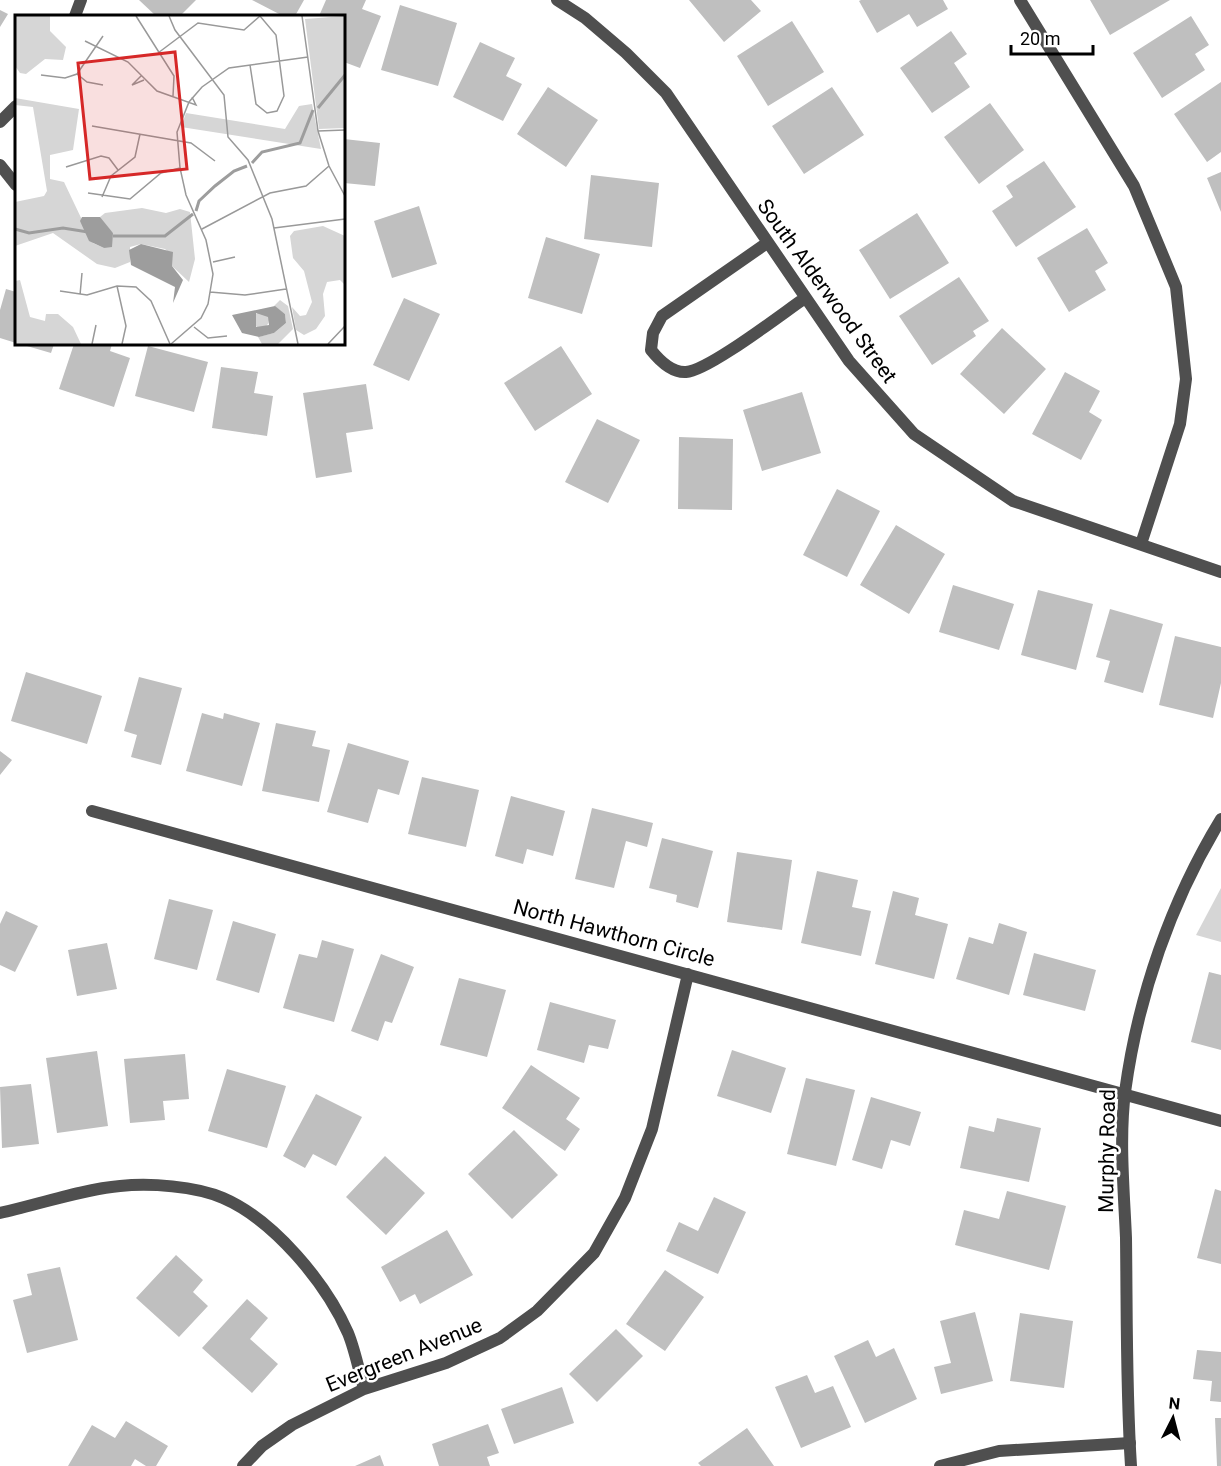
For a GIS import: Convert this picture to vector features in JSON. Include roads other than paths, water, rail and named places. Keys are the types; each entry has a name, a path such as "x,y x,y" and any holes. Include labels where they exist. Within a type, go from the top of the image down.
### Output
{"street":[{"path":"75,15 81,0"},
{"name":"South Alderwood Street","path":"557,0 585,18 626,53 666,93 849,361 914,434 1012,501 1221,572"},
{"path":"1020,0 1134,186 1176,287 1186,379 1180,424 1141,544"},
{"path":"0,122 15,107"},
{"path":"0,165 15,184"},
{"path":"767,243 662,316 653,333 651,350 663,364 685,372 704,366 805,298"},
{"name":"North Hawthorn Circle","path":"92,811 1221,1121"},
{"name":"Murphy Road","path":"1131,1466 1124,1159 1125,1093 1145,997 1172,913 1203,849 1221,819"},
{"name":"Evergreen Avenue","path":"243,1466 262,1446 292,1425 364,1389 446,1363 500,1338 537,1311 594,1253 625,1198 652,1130 688,974"},
{"path":"0,1213 118,1186 166,1185 222,1198 263,1222 304,1265 327,1295 348,1333 364,1389"},
{"path":"940,1466 999,1451 1130,1443"}]}
